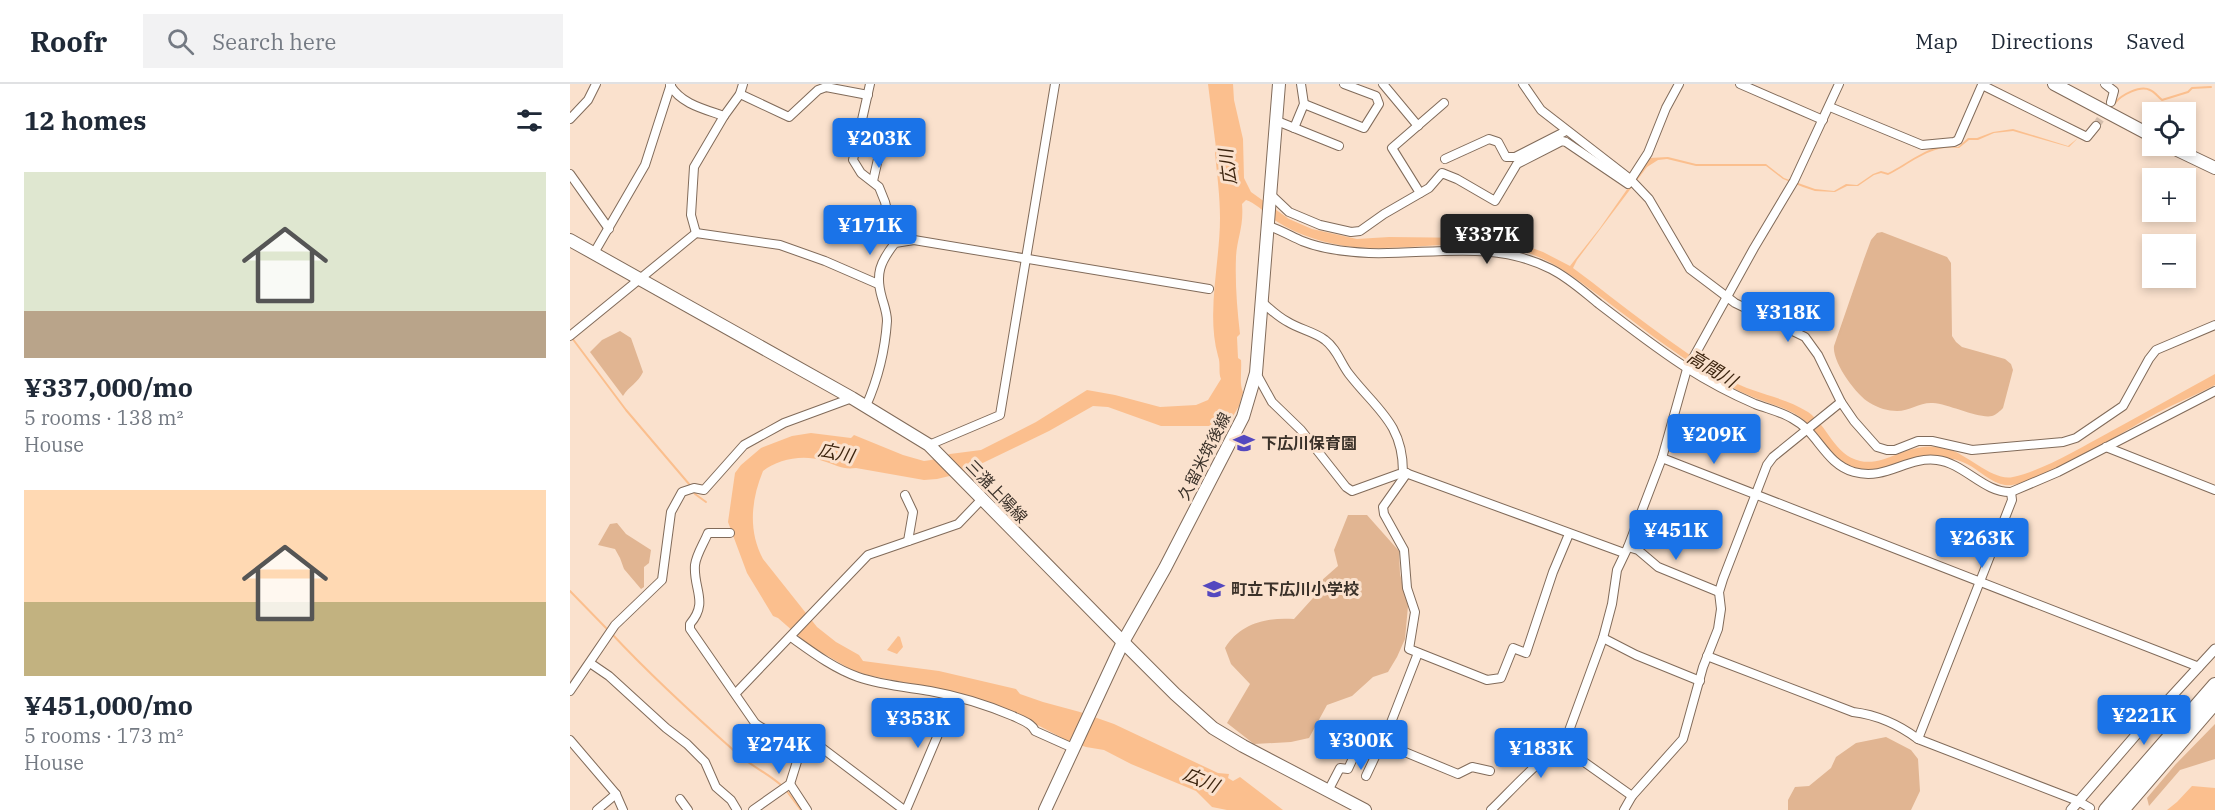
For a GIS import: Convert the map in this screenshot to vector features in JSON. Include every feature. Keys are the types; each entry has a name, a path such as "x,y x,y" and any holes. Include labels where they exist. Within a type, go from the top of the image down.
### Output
{"highway":[{"path":"2106,810 2215,685"},
{"path":"2122,810 2215,702"}],"main road":[{"name":"久留米筑後線","path":"1045,810 1088,713 1123,642 1165,568 1243,417 1256,373 1279,84"},
{"path":"2054,84 2142,131"},
{"path":"2190,156 2215,168"},
{"name":"三潴上陽線","path":"570,240 866,406 932,447 1123,642 1213,728 1365,810"}],"street":[{"path":"570,119 588,100 596,84"},
{"path":"670,84 675,93 688,103 724,116"},
{"path":"594,253 645,165 670,84"},
{"path":"696,233 690,215 694,167 724,116 740,94 743,84"},
{"path":"870,84 854,160 861,173 879,188 896,243"},
{"path":"932,447 1000,415 1055,84"},
{"path":"1294,128 1304,104 1301,84"},
{"path":"1304,104 1364,128 1379,104 1376,96 1344,84"},
{"path":"1383,84 1418,126"},
{"path":"1524,84 1541,110 1633,181 1655,207 1669,236 1690,269 1736,303 1805,337 1818,355 1841,402 1877,447 1895,450 1918,441 1932,441 1972,450 2063,442 2076,438 2123,406 2156,350 2215,325"},
{"path":"1270,198 1289,212 1320,225 1351,232 1359,231 1429,188 1442,173 1495,201 1517,164 1562,141 1628,184 1633,181 1648,153 1679,84"},
{"path":"1740,84 1823,120"},
{"path":"1491,810 1536,767 1563,747 1603,638 1612,604 1617,570 1662,458 1688,369 1793,183 1839,84"},
{"path":"2105,84 2114,91 2111,102"},
{"path":"1830,107 1922,146 1954,142 1958,140 1982,85 2087,137 2096,126"},
{"path":"740,94 789,117 818,90 826,87 868,95"},
{"path":"1420,193 1392,148 1444,103"},
{"path":"1277,121 1339,146"},
{"path":"1445,159 1489,139 1498,142 1506,157 1515,157 1566,131"},
{"path":"860,132 883,137 873,181"},
{"path":"570,174 609,229"},
{"path":"1269,224 1316,245 1353,251 1370,253 1465,249 1517,255 1552,270 1568,280 1688,369 1726,391 1794,419 1808,428 1832,459 1852,472 1877,474 1917,460 1938,460 1962,469 1992,487 2011,492 2058,472 2215,391"},
{"path":"570,336 696,233 780,245 878,284"},
{"path":"866,406 876,383 883,354 887,318 878,284 882,260 896,243 914,240 1209,289"},
{"path":"1262,302 1288,322 1324,339 1337,352 1344,368 1380,408 1395,429 1403,457 1403,473 1385,502 1384,514 1404,550 1407,588 1415,612 1409,649 1487,680 1501,678 1513,648 1526,653 1553,572 1569,534"},
{"path":"1256,373 1272,402 1300,430 1352,492 1403,473 1569,534 1626,550 1638,550 1658,567 1719,592"},
{"path":"570,691 615,625 662,580 671,512 682,492 694,488 704,490 744,446 783,423 852,398"},
{"path":"1624,810 1632,796 1683,739 1707,656 1718,629 1721,609 1719,592 1767,465 1773,457 1841,402"},
{"path":"2106,447 2215,490"},
{"path":"1662,458 2199,667"},
{"path":"1918,739 2012,500 2011,492"},
{"path":"905,495 913,512 908,541"},
{"path":"736,693 868,555 958,524 982,499"},
{"path":"730,533 708,534 695,564 700,609 690,624 690,629 755,723 762,729 804,739 818,745 905,810 954,697"},
{"path":"792,635 815,654 858,677 989,706 1020,719 1033,727 1035,731 1073,747"},
{"path":"1603,638 1636,655 1700,681"},
{"path":"2071,810 2215,650"},
{"path":"1366,776 1382,743 1418,653"},
{"path":"1707,656 1853,712 1875,714 1904,728 1918,739 2078,801 2090,808"},
{"path":"590,663 609,676 687,744 705,762 716,786 731,800 737,810"},
{"path":"753,810 790,784 804,739"},
{"path":"570,740 616,795 623,810"},
{"path":"1328,791 1340,768 1348,769 1360,743 1382,743 1458,774 1472,767 1490,771"},
{"path":"1563,747 1632,796"},
{"path":"790,784 807,810"},
{"path":"597,810 616,795"},
{"path":"680,799 688,810"}],"shaded area":[{"path":"1882,232 1947,257 1951,263 1952,336 1962,347 2005,359 2011,364 2013,370 2003,408 1995,415 1980,415 1933,403 1902,411 1887,410 1864,399 1846,378 1834,353 1834,346 1871,240 1877,233"},
{"path":"620,331 631,338 643,372 623,396 590,352 602,340"},
{"path":"1348,515 1367,515 1399,551 1400,574 1408,606 1405,639 1388,672 1373,677 1352,696 1327,705 1309,738 1291,742 1254,744 1227,723 1250,684 1231,664 1225,648 1238,633 1255,623 1274,619 1294,619 1313,598 1321,581 1338,566 1334,550"},
{"path":"617,523 626,534 651,550 649,563 644,567 644,587 641,589 624,569 615,549 598,545 610,524"},
{"path":"2215,724 2215,759 2180,770 2149,806 2147,798"},
{"path":"1886,737 1911,750 1918,759 1920,791 1911,810 1788,810 1788,800 1795,787 1809,786 1831,768 1836,757 1856,743"}],"water":[{"name":"広川","path":"1208,84 1233,84 1234,100 1243,139 1244,178 1251,192 1289,219 1312,229 1357,239 1478,238 1521,244 1570,266 1649,158 1668,157 1696,164 1766,164 1784,178 1815,189 1834,191 1846,184 1857,185 1873,174 1881,171 1888,173 1930,150 1948,146 1958,147 1968,138 1977,138 1993,132 2013,129 2068,146 2078,138 2069,147 2013,131 1994,133 1978,140 1969,140 1959,148 1939,149 1888,175 1881,173 1874,175 1858,186 1847,186 1835,192 1815,191 1803,187 1783,179 1766,166 1696,166 1667,159 1658,160 1647,167 1573,268 1649,326 1708,367 1738,384 1788,402 1808,412 1837,447 1851,458 1860,461 1871,462 1922,447 1934,447 1955,452 1989,472 2013,477 2062,458 2215,374 2215,385 2157,413 2058,468 2019,484 2000,484 1967,464 1943,457 1925,457 1871,471 1861,470 1850,467 1834,455 1800,417 1742,393 1713,377 1574,278 1541,258 1519,250 1496,246 1376,248 1333,244 1294,231 1246,200 1242,204 1236,267 1240,334 1237,337 1238,358 1241,360 1243,392 1239,406 1229,423 1213,426 1161,426 1108,407 1093,406 1049,431 962,473 937,479 924,480 856,468 843,468 808,458 776,463 763,471 756,493 753,515 758,548 763,559 817,627 836,642 859,655 863,661 939,671 1016,689 1020,694 1114,724 1218,773 1229,774 1228,778 1233,781 1240,777 1283,810 1227,810 1212,807 1196,791 1104,750 1068,741 1003,707 952,692 867,675 852,670 810,646 773,616 747,573 728,522 735,473 761,448 792,436 811,433 851,438 854,435 924,461 950,454 981,450 1036,422 1087,390 1160,407 1196,405 1208,400 1221,379 1213,323 1220,210 1216,148"},
{"path":"898,636 903,647 897,654 887,650"},
{"path":"2192,786 2215,788 2215,810 2167,810 2177,802"}],"waterway":[{"path":"2115,103 2126,94 2141,89 2152,91 2162,100 2188,92 2192,88 2211,87"},
{"path":"572,338 626,410 695,494 706,502"},
{"path":"570,591 608,630"},
{"path":"612,634 658,681 745,760 782,786"},
{"path":"786,790 801,810"}],"tunnel":[{"path":"2096,126 2107,109"}],"place":[{"name":"下広川保育園","path":"1244,443"},
{"name":"町立下広川小学校","path":"1214,589"}],"water label":[{"name":"高間川","path":"1712,369"}]}
